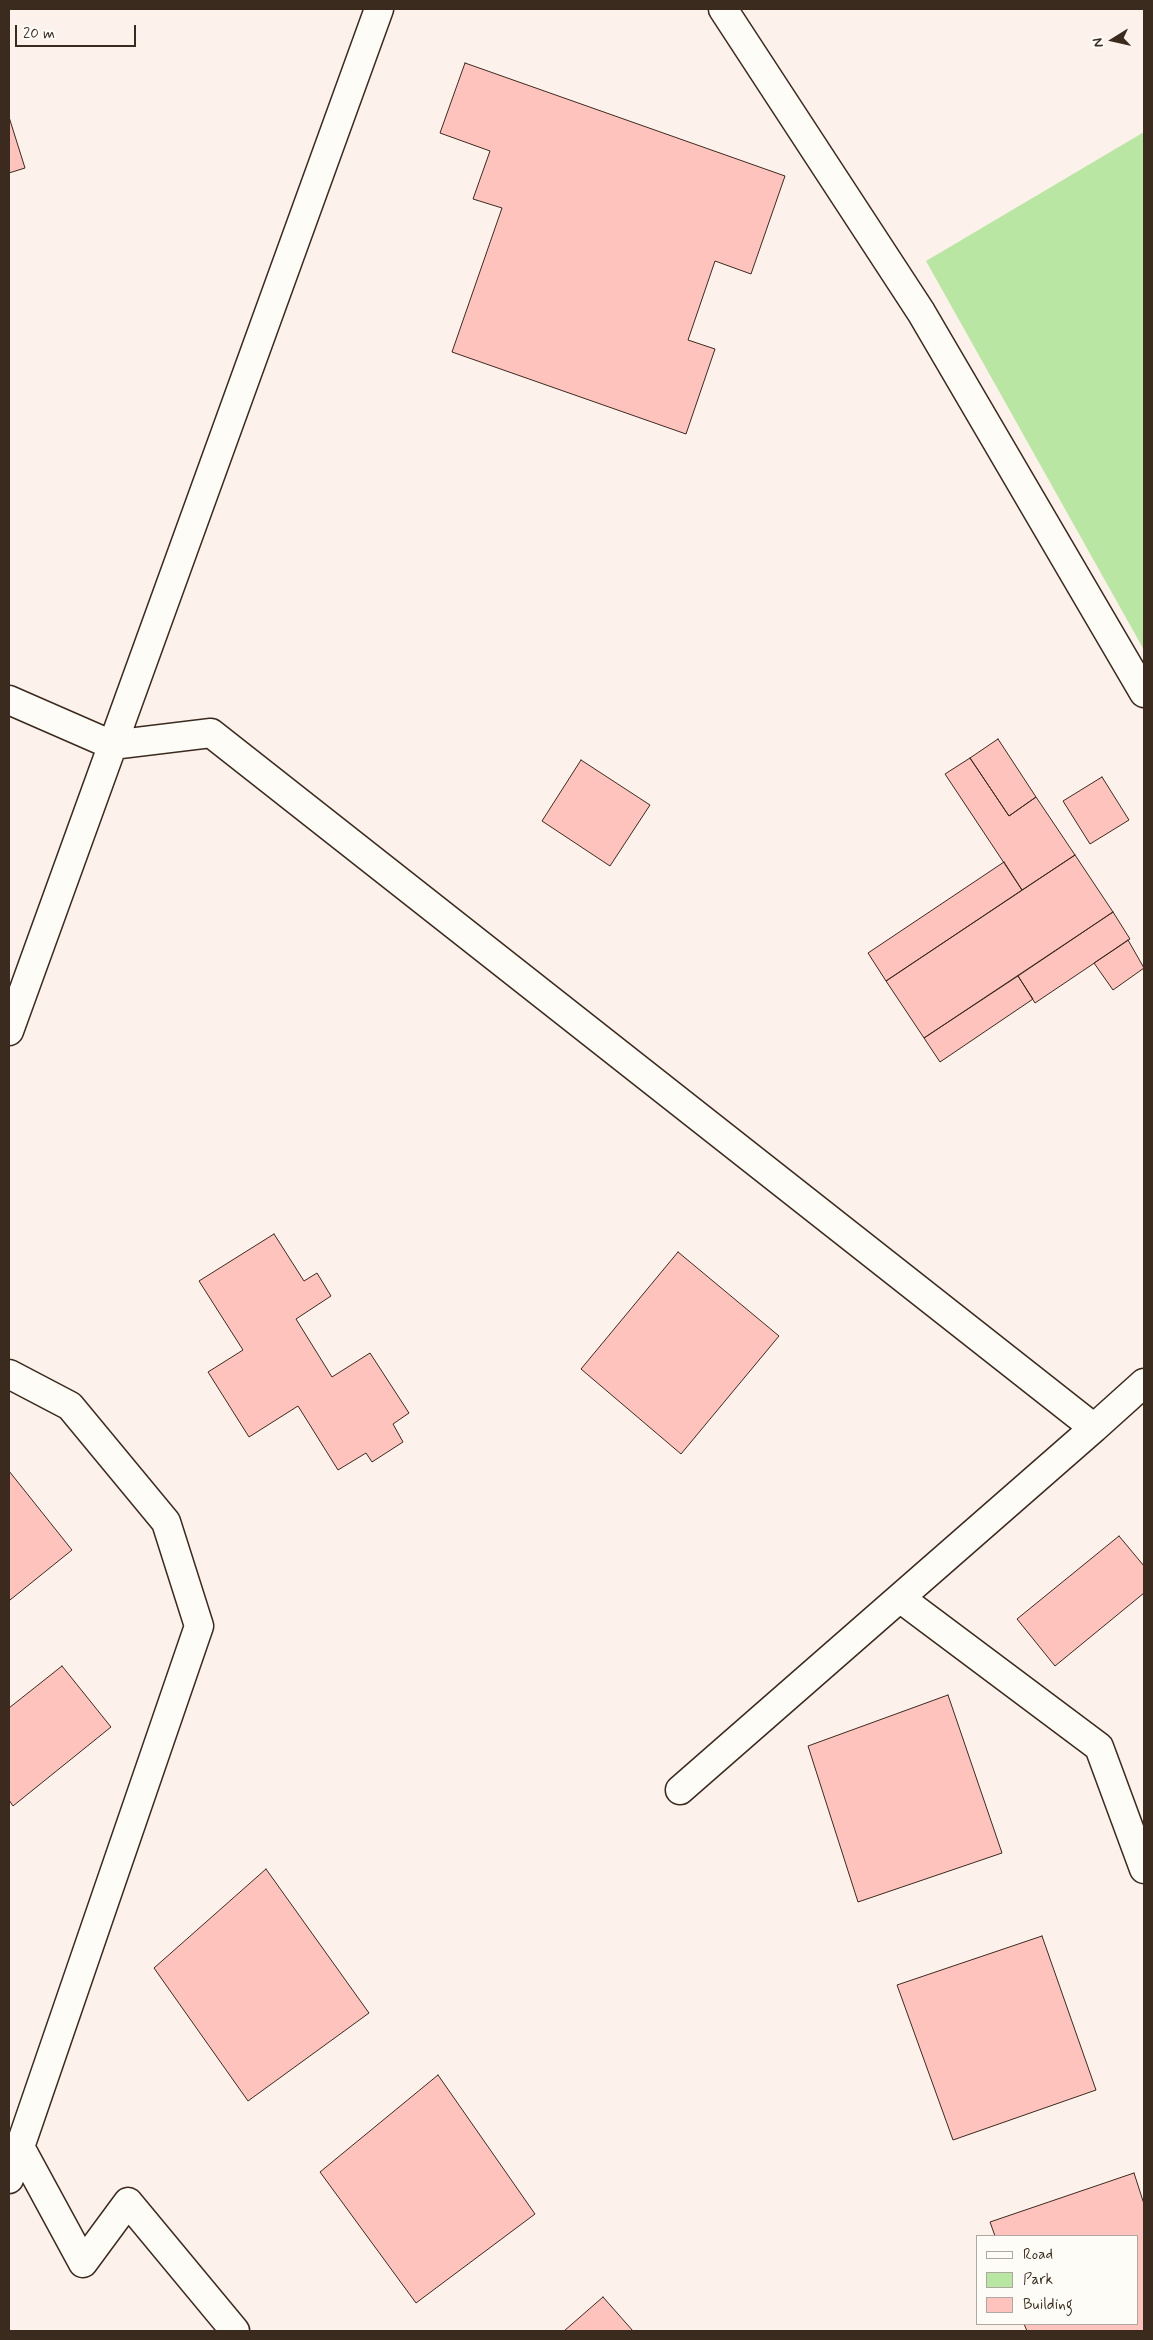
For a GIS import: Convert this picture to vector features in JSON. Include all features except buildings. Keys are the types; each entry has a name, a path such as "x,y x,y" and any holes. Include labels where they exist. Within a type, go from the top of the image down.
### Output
{"street":[{"path":"9,1031 379,9"},
{"path":"723,9 921,312 1144,694"},
{"path":"9,700 112,745 211,733 666,1089 1094,1428"},
{"path":"9,1374 70,1406 166,1522 199,1626 9,2179"},
{"path":"680,1790 1144,1384"},
{"path":"900,1598 1099,1747 1144,1869"},
{"path":"20,2147 83,2263 128,2202 235,2331"}],"green space":[{"path":"1144,132 1144,650 926,261"}]}
